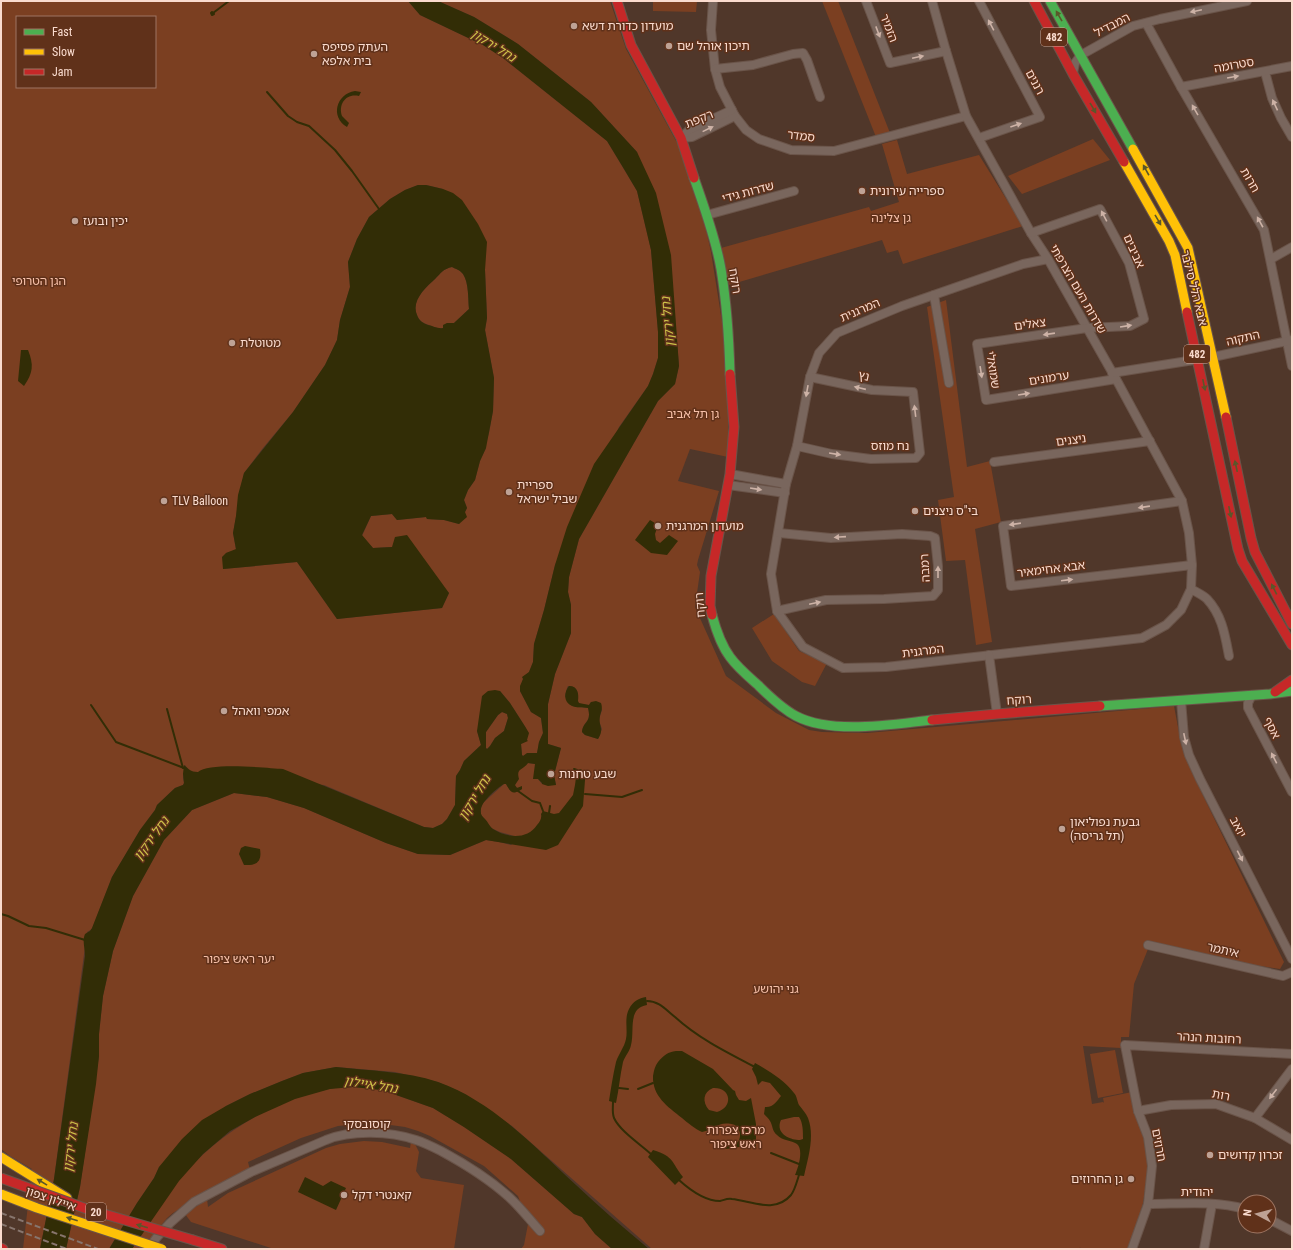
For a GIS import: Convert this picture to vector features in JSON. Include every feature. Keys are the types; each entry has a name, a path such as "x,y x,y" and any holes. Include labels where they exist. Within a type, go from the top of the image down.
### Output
{"main road":[{"name":"רוקח","path":"617,1 631,45 681,138 708,215 721,268 729,327 731,393 734,427 730,474 711,576 711,613 717,633 730,657 748,676 772,698 796,716 812,722 836,726 868,727 997,714 1292,691"},
{"name":"אבא הלל סילבר","path":"1034,1 1073,74 1169,241 1175,255 1238,549 1242,561 1292,645"},
{"name":"אבא הלל סילבר","path":"1050,1 1188,248 1213,357 1251,538 1258,557 1292,624"},
{"path":"1274,693 1292,680"},
{"path":"1,1157 87,1209"},
{"name":"20","path":"1,1178 87,1209 222,1249"},
{"name":"איילון צפון","path":"1,1194 37,1208 162,1249"}],"street":[{"name":"סמדר","path":"713,1 711,30 720,88 733,113 746,130 760,139 791,150 834,151 966,116"},
{"name":"הזמיר","path":"866,1 890,63 946,52"},
{"name":"שדרות העם הצרפתי","path":"932,1 966,116 1031,233 1048,259 1114,376 1182,501 1189,533 1192,565 1191,589"},
{"name":"רננים","path":"979,1 1040,117 979,138"},
{"name":"המבדיל","path":"1081,55 1133,26 1248,1"},
{"name":"חרות","path":"1146,22 1264,230 1289,340 1292,366"},
{"path":"716,70 753,65 793,54 803,53 807,60 820,97"},
{"path":"1073,74 1075,63 1081,55"},
{"name":"סטרומה","path":"1181,86 1292,66"},
{"path":"1265,72 1272,98 1292,137"},
{"name":"רקפת","path":"681,138 692,137 733,113"},
{"name":"שדרות גידי","path":"708,215 794,192"},
{"name":"אביבים","path":"1031,233 1100,209 1129,263 1144,320 1130,326 1087,328"},
{"path":"1271,259 1292,247"},
{"name":"המרגנית","path":"1048,259 1023,264 902,306 837,333 819,353 810,377 797,446 786,484 771,574 777,611 803,647 843,668 886,667 1142,638 1166,625 1181,610 1191,589"},
{"path":"934,295 949,383"},
{"name":"צאלים","path":"977,344 1087,328"},
{"name":"התקוה","path":"1114,376 1213,357 1289,340"},
{"name":"שמואלי","path":"977,344 986,400"},
{"name":"ערמונים","path":"986,400 1114,376"},
{"name":"נץ","path":"810,377 872,390 913,392"},
{"name":"נח מוזס","path":"797,446 832,454 871,459 916,458 920,453 913,392"},
{"name":"ניצנים","path":"994,462 1150,441"},
{"path":"730,474 786,484"},
{"path":"728,484 785,494"},
{"name":"אבא אחימאיר","path":"1182,501 1003,526 1011,586 1192,565"},
{"name":"רמבה","path":"777,611 826,600 932,596 938,590 938,566 935,538 930,536 902,534 831,538 779,532"},
{"path":"1191,589 1206,598 1217,613 1224,627 1229,656"},
{"path":"989,655 997,714"},
{"name":"אסף","path":"1252,695 1248,708 1292,792"},
{"name":"יואב","path":"1181,700 1184,736 1189,755 1292,959"},
{"name":"איתמר","path":"1148,945 1283,976 1292,972"},
{"name":"רחובות הנהר","path":"1125,1045 1292,1054"},
{"name":"חרוזים","path":"1125,1045 1138,1111 1148,1137 1152,1166 1148,1204 1132,1249"},
{"path":"1255,1118 1292,1069"},
{"name":"רות","path":"1138,1111 1171,1105 1216,1104 1255,1118 1292,1140"},
{"name":"קוסובסקי","path":"148,1249 170,1222 194,1202 251,1172 338,1135 362,1133 406,1137 424,1143 458,1160 467,1165 508,1196 540,1231"},
{"name":"יהודית","path":"1148,1204 1212,1204 1237,1207"},
{"path":"1204,1249 1212,1204"},
{"path":"1277,1223 1292,1231"}],"green space":[{"name":"הגן הטרופי","path":"1,1 408,1 420,15 483,45 503,58 607,141 637,191 651,250 658,331 658,358 648,386 619,427 555,565 534,644 533,662 529,672 523,679 520,691 531,712 541,718 543,733 539,742 537,754 530,753 523,756 522,755 521,744 527,740 526,728 510,703 500,691 477,731 481,745 464,761 456,776 455,805 447,819 442,824 433,828 424,827 324,785 193,772 189,771 185,765 183,785 175,788 157,805 140,830 112,877 92,929 87,932 54,1179 40,1249 23,1249 32,1169 1,1149","holes":["418,185 426,185 443,189 485,270 487,318 485,330 494,378 493,411 486,448 480,461 475,480 468,490 464,500 467,508 459,524 444,520 427,519 426,517 397,520 392,514 371,516 362,536 373,548 392,547 449,593 442,608 337,619 297,562 223,569 226,553 236,550 233,533 244,473 293,412 325,365 337,340 340,320 350,287 348,262 357,239 369,217 390,199 405,190"]},
{"name":"גני יהושע","path":"438,1 610,1 626,49 681,150 703,216 711,252 723,328 730,391 728,411 728,457 690,449 678,481 719,491 698,560 697,565 700,572 695,607 726,676 776,713 809,730 822,732 867,733 1174,706 1181,743 1195,779 1284,962 1280,969 1148,949 1134,984 1129,1037 1121,1037 1121,1048 1083,1046 1092,1104 1104,1103 1103,1098 1132,1092 1146,1139 1149,1166 1143,1203 1129,1249 1079,1249 1081,1247 1078,1249 652,1249 512,1126 465,1094 438,1082 395,1072 336,1067 303,1073 250,1094 226,1106 159,1167 154,1178 109,1249 66,1249 80,1187 99,1056 99,1034 103,996 113,951 133,896 164,840 192,810 234,793 267,797 304,808 386,843 418,854 450,855 486,840 511,845 524,836 514,836 491,828 481,815 481,808 483,803 504,784 506,784 512,792 522,789 515,787 518,777 517,774 519,770 528,763 535,764 538,779 542,784 556,785 554,775 561,748 548,744 548,704 555,674 571,633 571,605 568,592 569,577 579,539 658,401 675,384 679,366 675,318 637,152 591,102 518,44 474,17","holes":["568,686 571,686 577,691 577,701 579,704 589,705 591,702 599,702 602,710 599,721 602,729 598,739 585,735 582,732 589,717 588,708 570,704 565,696"]},
{"path":"653,1 697,1 696,12 653,11"},
{"path":"822,1 838,1 890,133 876,137"},
{"path":"1093,139 1110,160 1022,194 1008,176"},
{"name":"גן צלינה","path":"897,140 907,174 979,155 1023,226 903,264 898,250 887,253 882,240 729,285 721,248 869,207 871,211 899,202 882,144"},
{"path":"452,267 461,272 465,278 469,309 454,323 447,323 444,328 436,328 420,320 416,310 417,300 427,286 442,272"},
{"path":"946,300 967,467 990,461 1001,522 975,529 992,642 976,645 965,560 946,561 938,500 954,497 927,307"},
{"path":"774,614 799,651 827,663 815,686 802,682 772,661 752,628"},
{"path":"502,712 507,714 508,718 504,731 495,738 487,749 486,732 498,715"},
{"path":"1115,1050 1123,1093 1098,1098 1090,1054"},
{"path":"353,1087 382,1090 433,1108 464,1127 511,1159 574,1214 582,1217 595,1234 612,1249 521,1249 524,1245 528,1224 518,1196 484,1166 430,1136 418,1131 405,1127 367,1123 338,1126 301,1138 248,1162 250,1170 209,1190 173,1213 167,1218 142,1249 132,1249 178,1181 209,1149 227,1135 266,1111 308,1094 335,1088"},
{"name":"קאנטרי דקל","path":"364,1141 382,1142 410,1148 411,1142 415,1144 419,1152 416,1171 421,1178 464,1185 454,1249 274,1249 191,1222 185,1214 207,1199 208,1207 228,1193 326,1148 340,1144"}],"water":[{"name":"נחל ירקון","path":"408,1 438,1 474,17 518,44 591,102 637,152 656,193 671,255 679,366 675,384 658,401 579,539 569,577 568,592 571,605 571,633 555,674 548,704 548,744 561,748 554,775 556,785 548,786 542,784 538,779 533,779 535,764 528,763 519,771 519,779 515,785 517,788 522,786 522,789 512,792 506,784 504,784 487,799 482,806 481,812 482,816 491,827 498,832 510,836 528,833 539,823 543,811 554,814 559,813 573,795 577,770 581,769 584,773 585,780 583,806 558,845 546,850 486,840 450,855 418,854 386,843 304,808 267,797 234,793 192,810 164,840 133,896 113,951 103,996 96,1084 80,1187 66,1249 40,1249 54,1179 85,956 84,937 85,934 92,928 112,877 140,830 157,805 175,788 183,785 184,765 191,771 195,772 214,767 226,766 283,769 424,827 433,828 442,824 447,819 455,805 456,776 464,761 481,745 477,731 482,696 488,691 500,691 510,703 529,733 528,741 521,744 522,755 523,756 527,753 537,753 539,742 543,733 541,718 531,712 520,691 520,686 523,679 522,677 529,672 533,662 534,644 555,565 567,527 594,464 648,386 658,358 658,332 651,250 637,191 607,141 503,58 483,45 420,15","holes":["502,712 507,714 508,718 504,731 495,738 487,749 486,732 498,715"]},
{"path":"355,91 361,92 359,96 350,96 344,100 341,107 342,116 349,123 347,127 338,118 338,106 343,96"},
{"path":"418,185 426,185 453,193 462,200 478,224 487,242 485,270 487,318 485,330 494,378 493,411 486,448 480,461 475,480 468,490 464,500 467,508 465,512 467,517 459,524 444,520 427,519 426,517 397,520 392,514 371,516 362,535 373,548 392,547 395,537 407,535 449,593 442,608 337,619 297,562 223,569 222,557 226,553 236,549 233,533 238,495 244,473 293,412 325,365 337,340 340,320 350,287 348,262 357,239 369,217 390,199 405,190","holes":["452,267 461,272 465,278 469,309 454,323 447,323 443,325 443,328 437,328 420,320 416,310 417,300 423,291 442,272"]},
{"path":"21,350 28,350 32,365 31,373 24,386 18,381"},
{"path":"650,520 658,525 655,534 656,540 660,543 669,535 678,541 667,555 651,553 635,540"},
{"path":"569,686 576,689 579,703 589,705 591,702 596,701 601,703 601,733 598,739 585,735 582,732 589,717 588,708 574,707 567,702 565,694"},
{"path":"245,846 260,849 260,857 258,862 252,865 244,865 239,854 241,848"},
{"path":"646,997 647,1005 641,1007 634,1015 631,1045 623,1062 616,1103 609,1101 616,1062 626,1039 626,1020 628,1013 634,1002"},
{"path":"682,1051 713,1069 735,1091 739,1100 746,1101 751,1098 756,1124 756,1147 743,1146 724,1149 722,1147 723,1144 738,1142 740,1133 735,1125 721,1124 702,1132 671,1110 662,1100 653,1083 656,1065 666,1054","holes":["713,1088 719,1089 727,1094 728,1102 726,1106 717,1112 709,1110 705,1104 705,1095"]},
{"path":"755,1063 781,1080 795,1094 799,1105 807,1116 810,1125 811,1140 804,1176 795,1175 800,1159 799,1147 797,1144 777,1135 774,1132 770,1120 764,1114 765,1107 773,1105 781,1096 770,1083 762,1081 758,1085 752,1069","holes":["799,1117 802,1124 803,1139 796,1140 784,1135 780,1129 781,1120"]},
{"name":"נחל איילון","path":"336,1067 400,1073 426,1078 458,1090 477,1101 512,1126 649,1249 612,1249 595,1234 582,1217 574,1214 511,1159 433,1108 382,1090 353,1087 330,1089 295,1099 255,1117 230,1131 203,1154 179,1181 132,1249 109,1249 154,1178 159,1167 182,1139 202,1120 250,1094 282,1081 303,1073"},
{"path":"653,1150 672,1160 683,1177 675,1185 648,1157"},
{"path":"305,1177 323,1186 331,1181 346,1188 336,1210 298,1192"}],"waterway":[{"path":"213,13 229,1"},
{"path":"212,12 214,14 212,15 211,13 212,12"},
{"path":"267,92 288,116 297,122 309,126 335,150 379,209"},
{"path":"91,705 116,742 184,768"},
{"path":"167,709 183,768"},
{"path":"585,794 622,797 642,790"},
{"path":"518,791 532,801 540,803 543,811"},
{"path":"549,813 550,806"},
{"path":"1,914 29,926 46,928 85,940"},
{"path":"647,1001 659,1004 684,1025 703,1038 753,1066"},
{"path":"638,1089 653,1083"},
{"path":"619,1088 628,1089"},
{"path":"613,1102 613,1114 617,1123 625,1132 651,1154"},
{"path":"771,1153 799,1164"},
{"path":"679,1180 693,1191 714,1201 730,1199 755,1204 770,1205 785,1201 791,1195 799,1175"}],"railway":[{"path":"1,1213 98,1249"},
{"path":"1,1224 67,1249"}],"traffic: fast":[{"path":"1050,1 1133,149"},
{"path":"694,178 706,211 719,258 725,296 730,374"},
{"path":"712,615 721,642 733,661 771,698 796,716 811,722 845,727 882,726 932,720"},
{"path":"1100,706 1270,694 1292,691"}],"traffic: slow":[{"path":"1133,149 1188,248 1226,417"},
{"path":"1124,162 1169,241 1175,255 1187,312"},
{"path":"1,1157 67,1198"},
{"path":"1,1194 37,1208 162,1249"}],"traffic: jam":[{"path":"617,1 631,45 681,138 694,178"},
{"path":"1034,1 1073,74 1124,162"},
{"path":"1187,312 1238,549 1242,561 1292,645"},
{"path":"712,615 710,606 711,576 730,474 734,427 730,374"},
{"path":"1226,417 1255,552 1292,624"},
{"path":"1275,692 1292,680"},
{"path":"932,720 1100,706"},
{"path":"1,1178 87,1209 193,1240"},
{"path":"193,1240 222,1249"}],"place":[{"name":"מועדון כדורת דשא","path":"574,26"},
{"name":"תיכון אוהל שם","path":"669,46"},
{"name":"העתק פסיפס בית אלפא","path":"314,54"},
{"name":"ספרייה עירונית","path":"862,191"},
{"name":"יכין ובועז","path":"75,221"},
{"name":"מטוטלת","path":"232,343"},
{"name":"ספריית שביל ישראל","path":"509,492"},
{"name":"TLV Balloon","path":"164,501"},
{"name":"בי\"ס ניצנים","path":"915,511"},
{"name":"מועדון המרגנית","path":"658,526"},
{"name":"אמפי וואהל","path":"224,711"},
{"name":"שבע טחנות","path":"551,774"},
{"name":"גבעת נפוליאון (תל גריסה)","path":"1062,829"},
{"name":"זכרון קדושים","path":"1210,1155"},
{"name":"גן החרוזים","path":"1131,1179"},
{"name":"קאנטרי דקל","path":"344,1195"}],"park label":[{"name":"גן תל אביב","path":"693,414"},
{"name":"יער ראש ציפור","path":"239,959"},
{"name":"מרכז צפרות ראש ציפור","path":"736,1137"}]}
